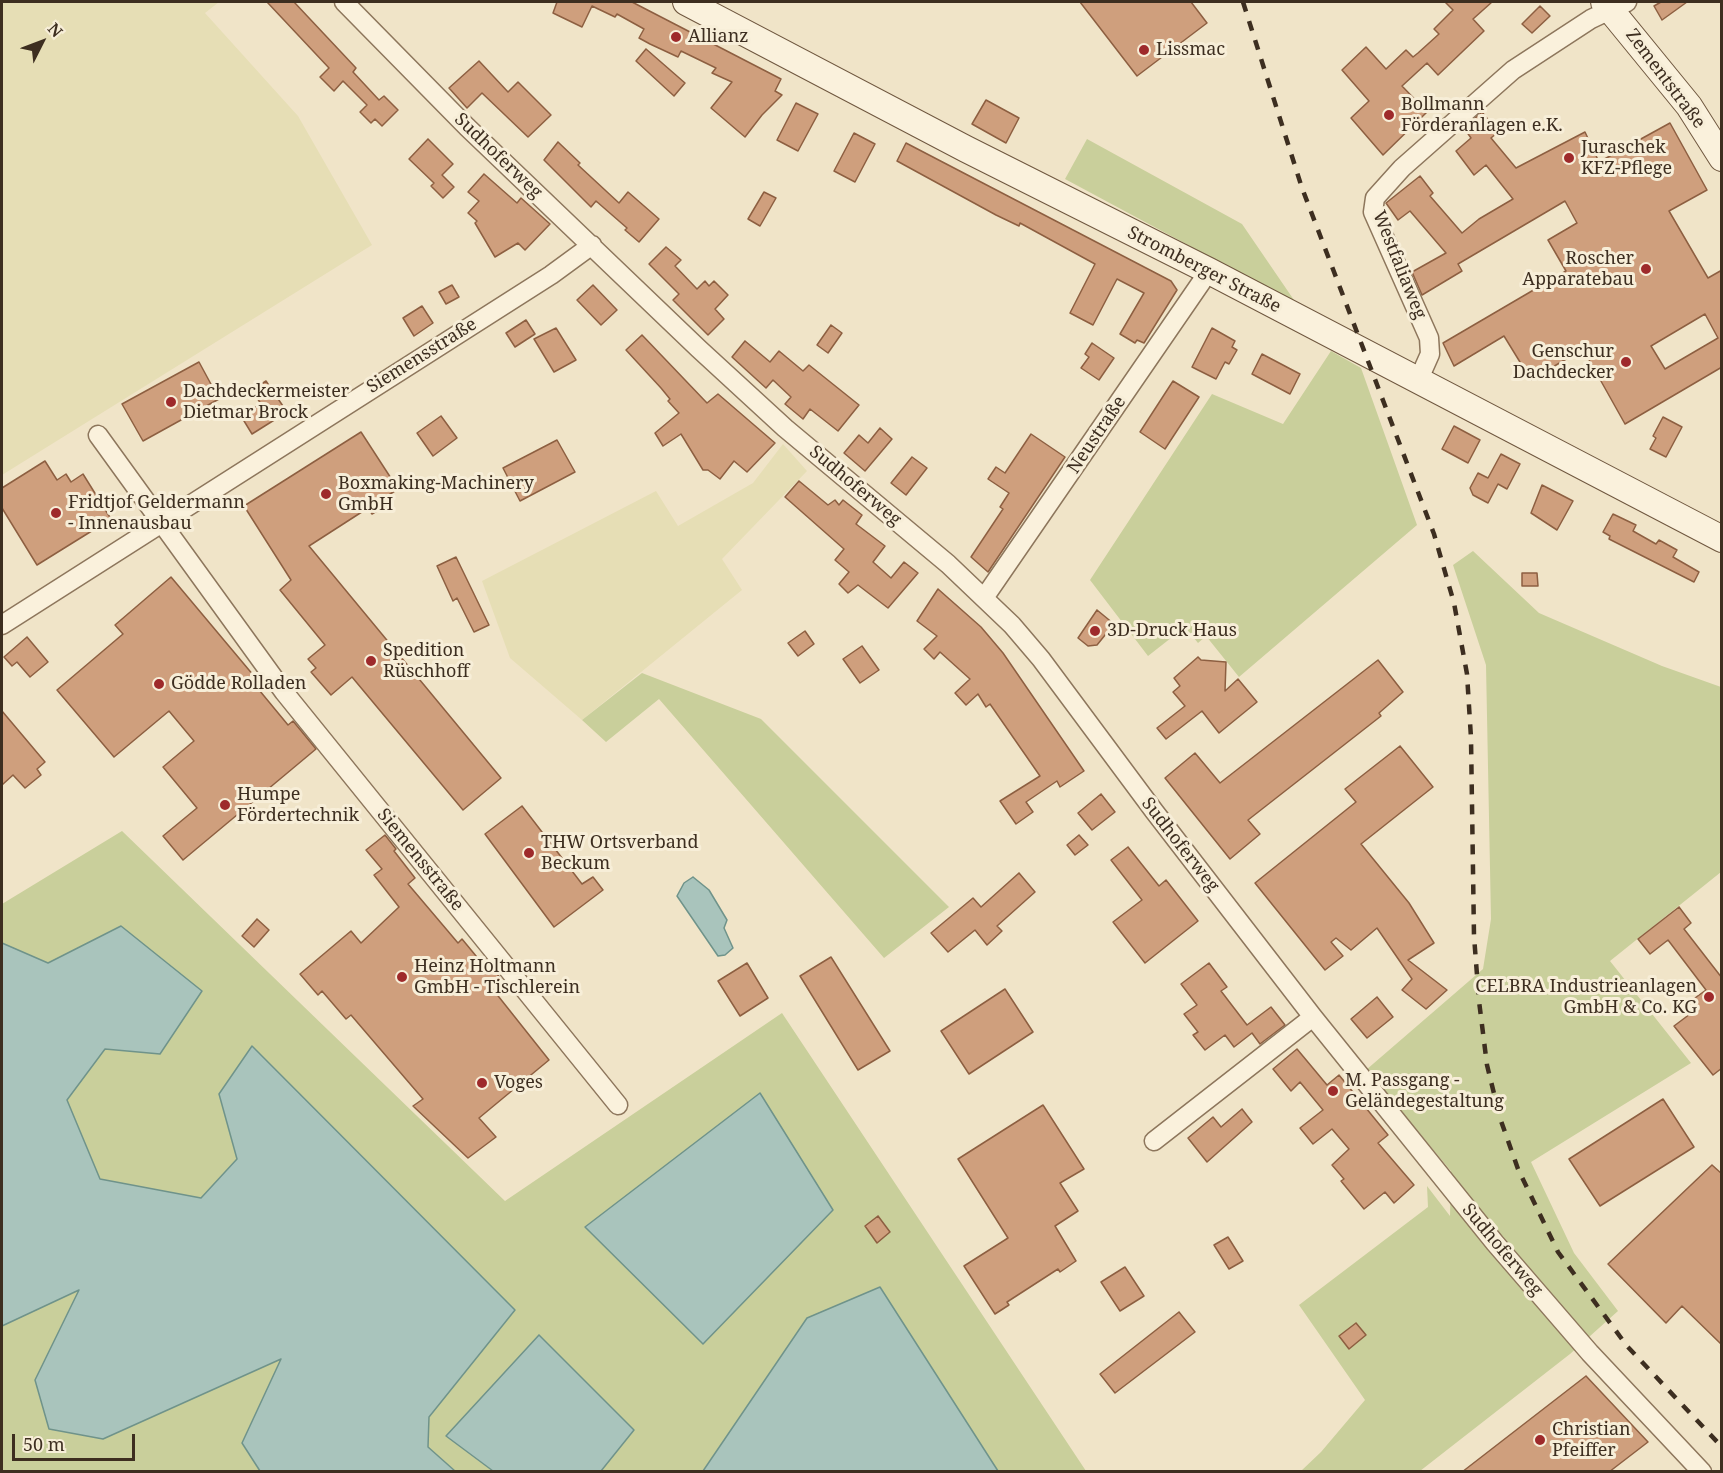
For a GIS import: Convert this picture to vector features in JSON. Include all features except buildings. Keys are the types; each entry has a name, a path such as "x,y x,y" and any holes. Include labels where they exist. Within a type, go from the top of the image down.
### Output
{"main road":[{"name":"Stromberger Straße","path":"686,2 966,149 1209,271 1722,539"},
{"name":"Zementstraße","path":"1614,4 1689,106 1722,158"}],"street":[{"name":"Sudhoferweg","path":"344,2 459,119 784,428 984,598 1041,659 1154,812 1313,1017 1503,1252 1590,1353 1702,1472"},
{"name":"Westfaliaweg","path":"1418,381 1430,354 1429,338 1373,212 1375,198 1402,168 1513,70 1614,4"},
{"name":"Siemensstraße","path":"2,624 551,275 592,245"},
{"name":"Neustraße","path":"984,598 1209,271"},
{"name":"Siemensstraße","path":"98,435 284,692 618,1105"},
{"path":"1154,1140 1313,1017"}],"shaded area":[{"path":"2,2 219,2 205,13 298,116 372,245 2,475"},
{"path":"783,444 807,471 722,559 742,590 582,720 510,658 482,581 656,491 678,526 753,483"}],"green space":[{"path":"1087,139 1242,224 1296,303 1065,179"},
{"path":"1331,351 1361,368 1417,525 1239,677 1206,636 1198,643 1185,627 1148,656 1090,580 1212,394 1283,424"},
{"path":"1473,551 1539,613 1662,666 1721,687 1721,872 1610,961 1691,1063 1531,1162 1574,1253 1618,1311 1570,1354 1420,1471 1301,1471 1321,1452 1365,1400 1299,1305 1428,1207 1427,1186 1450,1216 1451,1171 1366,1070 1483,969 1491,919 1486,665 1453,565"},
{"path":"642,673 761,719 949,907 884,958 659,699 606,742 582,720"},
{"path":"122,831 505,1201 782,1013 1086,1471 998,1471 880,1287 807,1318 703,1471 601,1471 634,1430 447,1436 493,1471 455,1471 428,1447 429,1417 515,1310 252,1046 219,1094 237,1159 201,1198 100,1179 67,1100 105,1049 121,926 48,963 2,943 2,904"},
{"path":"80,1289 103,1439 282,1358 242,1443 260,1471 2,1471 2,1326"}],"water":[{"path":"693,877 709,890 727,920 724,928 733,948 725,955 718,956 677,896 684,883"},
{"path":"121,926 202,991 160,1054 105,1049 67,1100 100,1179 201,1198 237,1159 219,1094 252,1046 515,1310 429,1417 428,1447 455,1471 260,1471 242,1443 281,1359 103,1439 49,1429 35,1380 79,1290 2,1326 2,943 48,963"},
{"path":"760,1093 833,1210 703,1344 585,1227"},
{"path":"880,1287 998,1471 703,1471 807,1318"},
{"path":"539,1335 634,1430 601,1471 493,1471 446,1436"}],"railway":[{"path":"1243,2 1302,188 1434,534 1454,603 1467,674 1471,738 1474,936 1479,1001 1487,1065 1500,1118 1518,1169 1558,1252 1627,1346 1722,1447"}],"place":[{"name":"Allianz","path":"676,37"},
{"name":"Lissmac","path":"1144,50"},
{"name":"Bollmann Förderanlagen e.K.","path":"1389,115"},
{"name":"Juraschek KFZ-Pflege","path":"1569,158"},
{"name":"Roscher Apparatebau","path":"1646,269"},
{"name":"Genschur Dachdecker","path":"1626,362"},
{"name":"Dachdeckermeister Dietmar Brock","path":"171,402"},
{"name":"Boxmaking-Machinery GmbH","path":"326,494"},
{"name":"Fridtjof Geldermann - Innenausbau","path":"56,513"},
{"name":"3D-Druck Haus","path":"1095,631"},
{"name":"Spedition Rüschhoff","path":"371,661"},
{"name":"Gödde Rolladen","path":"159,684"},
{"name":"Humpe Fördertechnik","path":"225,805"},
{"name":"THW Ortsverband Beckum","path":"529,853"},
{"name":"Heinz Holtmann GmbH - Tischlerein","path":"402,977"},
{"name":"CELBRA Industrieanlagen GmbH & Co. KG","path":"1709,997"},
{"name":"Voges","path":"482,1083"},
{"name":"M. Passgang - Geländegestaltung","path":"1333,1091"},
{"name":"Christian Pfeiffer","path":"1540,1440"}]}
